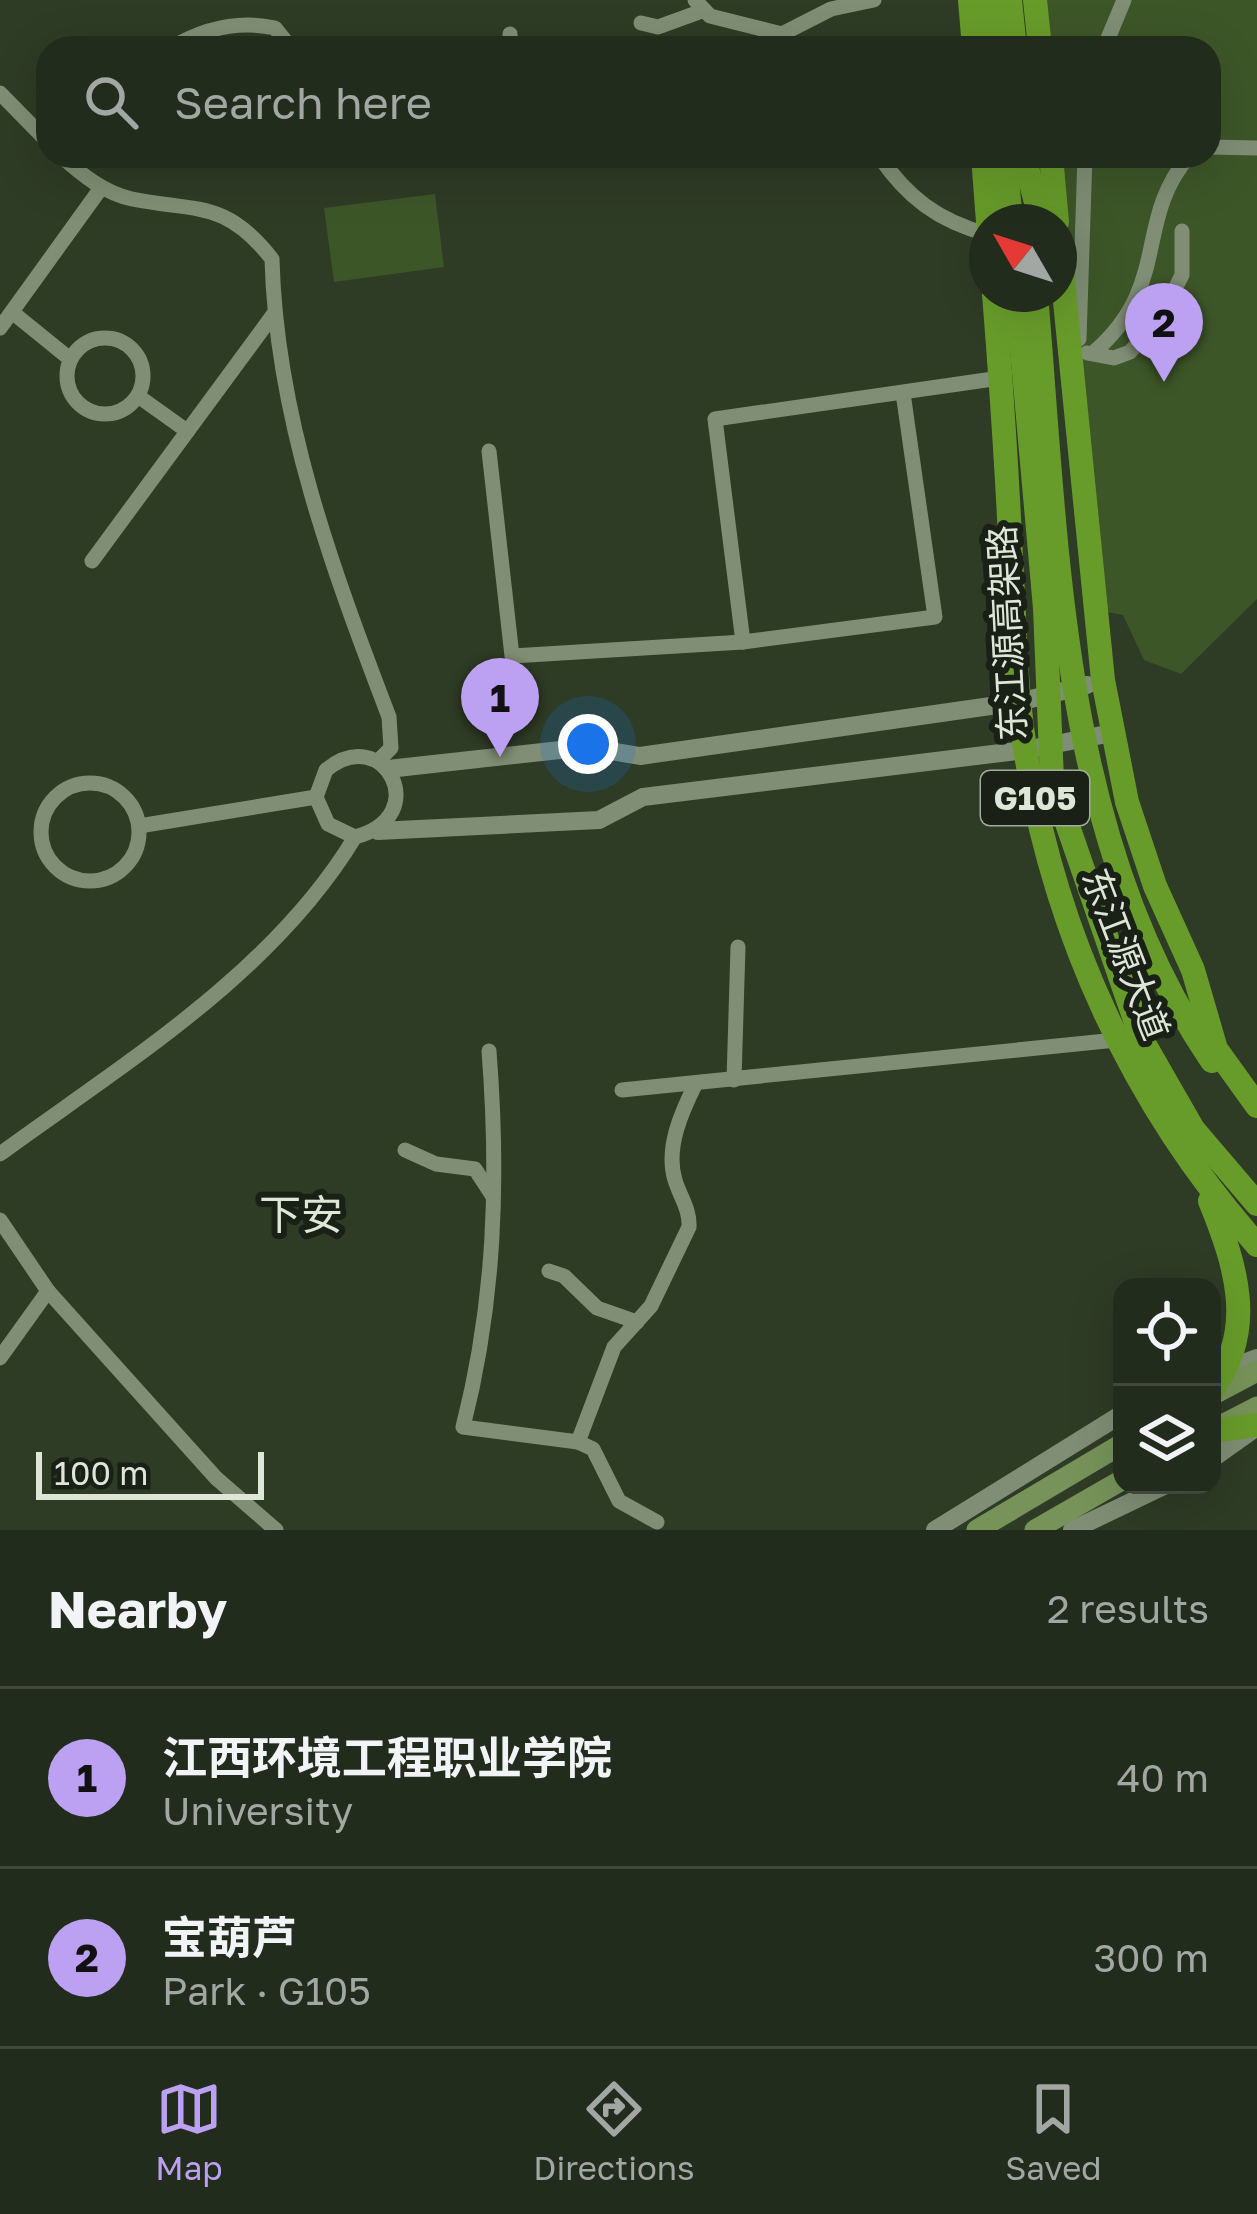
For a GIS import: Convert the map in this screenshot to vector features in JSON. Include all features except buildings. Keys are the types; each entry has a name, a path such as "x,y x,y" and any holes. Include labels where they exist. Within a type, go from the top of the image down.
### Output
{"highway":[{"path":"970,0 973,36"},
{"path":"989,0 993,36"},
{"path":"1010,0 1014,36"},
{"path":"1035,0 1039,36"},
{"path":"983,168 986,204"},
{"path":"1001,204 1004,168"},
{"path":"1006,168 1009,204"},
{"path":"1025,168 1028,204"},
{"path":"1027,168 1036,204"},
{"path":"1052,168 1055,204"},
{"name":"东江源大道","path":"995,312 1019,701 1025,750 1062,899 1116,1040 1200,1177 1257,1245"},
{"path":"1005,312 1022,521 1016,646"},
{"name":"东江源高架路","path":"1019,312 1045,608 1052,780 1142,1040 1193,1129 1257,1204"},
{"name":"东江源高架路","path":"1038,312 1067,657 1095,788 1178,1011 1257,1128"},
{"path":"1055,312 1074,527 1094,589"},
{"name":"G105","path":"1066,312 1103,680 1127,802 1192,970 1216,1049 1257,1106"},
{"path":"1200,1177 1244,1298 1239,1342 1221,1373"},
{"path":"1221,1430 1257,1426"}],"main road":[{"path":"1221,1381 1257,1370"},
{"path":"1221,1426 1257,1407"},
{"path":"977,1530 1113,1449"},
{"path":"1035,1530 1113,1485"}],"street":[{"path":"779,36 831,9 874,0"},
{"path":"1109,36 1124,0"},
{"path":"640,23 658,27 699,5 782,34"},
{"path":"195,36 242,24 275,28 281,36"},
{"path":"0,93 36,130"},
{"path":"1221,148 1257,148"},
{"path":"76,168 101,188 132,199 191,204 240,228 272,259 273,315 310,495 389,717 391,748 383,765"},
{"path":"887,168 902,191 946,221 969,228"},
{"path":"1085,168 1086,353 1096,558"},
{"path":"1086,353 1118,332 1143,288 1168,185 1180,168"},
{"path":"0,328 101,188"},
{"path":"1086,353 1114,358 1130,352 1160,319 1182,275 1182,231"},
{"path":"12,312 70,359"},
{"path":"92,561 273,315"},
{"path":"98,338 124,342 137,354 143,370 137,396 108,414 82,407 68,386 70,359 98,338"},
{"path":"743,641 715,419 1000,378"},
{"path":"489,451 512,656 743,641 935,617 902,393"},
{"path":"137,396 187,431"},
{"path":"383,765 586,747 640,756 1019,701 1103,680"},
{"path":"378,831 394,814 398,790 383,765 364,755 336,761 326,770 316,796 328,824 355,837 378,831 598,820 643,796 1025,750 1112,734"},
{"path":"89,782 123,794 140,826 138,844 124,868 92,881 58,869 41,838 50,803 64,790 89,782"},
{"path":"140,826 316,796"},
{"path":"0,1154 205,1004 326,884 355,837"},
{"path":"734,1080 738,946"},
{"path":"622,1090 1116,1040"},
{"path":"489,1051 496,1204 491,1286 463,1427 578,1442 593,1449 619,1501 657,1522"},
{"path":"578,1442 614,1346 637,1322 689,1227 690,1214 671,1165 681,1116 696,1083"},
{"path":"404,1150 436,1164 460,1163 475,1169 487,1179 496,1204"},
{"path":"0,1220 47,1291 202,1463 276,1530"},
{"path":"549,1271 564,1276 597,1308 637,1322"},
{"path":"0,1358 47,1291"},
{"path":"1221,1379 1257,1358"},
{"path":"935,1530 1113,1420"},
{"path":"1221,1452 1257,1426"},
{"path":"1072,1530 1147,1494"}],"green space":[{"path":"1040,0 1257,0 1257,599 1181,674 1144,660 1123,615 1087,608 1065,312 1077,312 1077,204 1057,204 1054,168 1221,168 1221,36 1043,36"},
{"path":"435,194 444,267 334,282 324,208"}],"place":[{"name":"宝葫芦","path":"1164,382"},
{"name":"江西环境工程职业学院","path":"500,757"}],"district":[{"name":"下安","path":"301,1215"}]}
